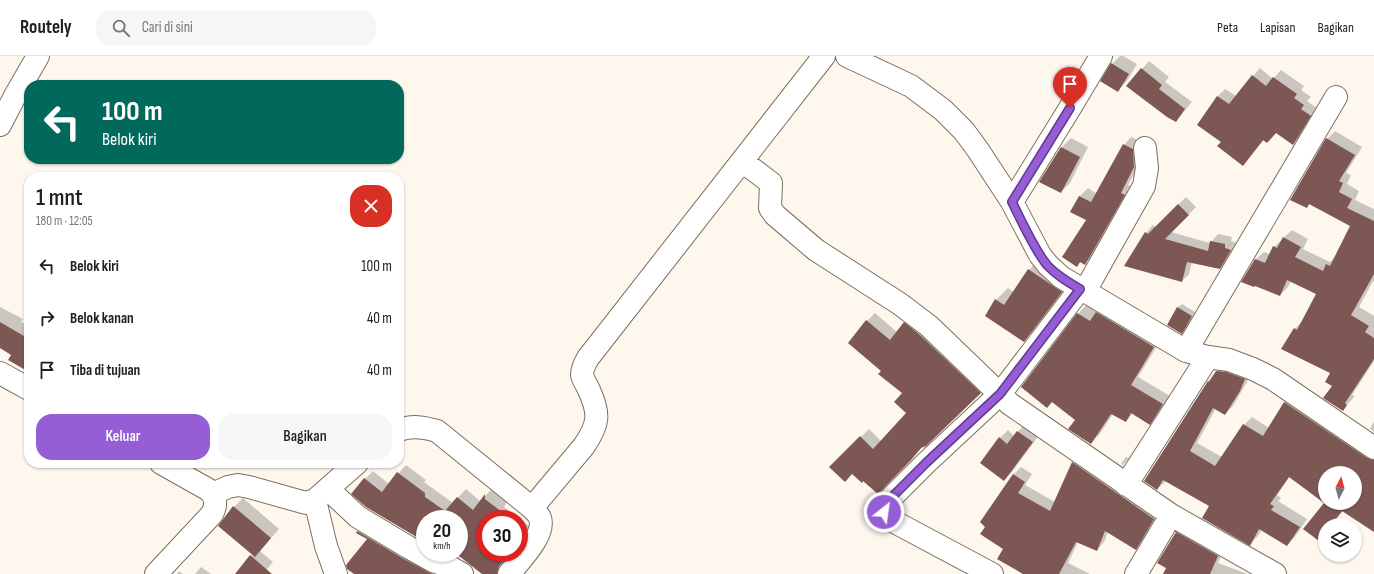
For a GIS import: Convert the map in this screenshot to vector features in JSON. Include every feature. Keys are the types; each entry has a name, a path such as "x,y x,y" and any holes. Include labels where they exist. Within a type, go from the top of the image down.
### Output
{"street":[{"path":"24,80 38,56"},
{"path":"532,508 584,446 597,419 594,402 582,377 583,368 588,358 824,56"},
{"path":"847,56 911,86 943,110 964,131 1012,202 1040,255 1061,277 1186,351 1208,357 1229,360 1253,369 1273,379 1374,448"},
{"path":"1012,202 1102,56"},
{"path":"0,125 24,80"},
{"path":"1186,351 1336,97"},
{"path":"992,574 967,568 888,519 884,512 885,505 927,462 1000,394 1082,290 1144,186 1148,168 1145,148"},
{"path":"742,161 771,183 770,208 775,215 816,250 862,278 929,326 1010,404 1171,515 1275,574"},
{"path":"1126,485 1208,357"},
{"path":"0,373 24,386"},
{"path":"404,428 424,427 437,431 532,508 540,518 541,527 537,538 509,574"},
{"path":"156,574 212,514 215,508 213,494 209,490 170,468"},
{"path":"213,494 228,487 238,485 306,503 321,495 351,468"},
{"path":"321,495 326,546 336,574"},
{"path":"321,495 408,547 433,561 448,566 462,574"},
{"path":"1136,574 1171,515"}],"building":[{"path":"1111,63 1129,74 1118,92 1100,81"},
{"path":"1141,68 1162,85 1159,89 1185,109 1176,122 1167,117 1126,86"},
{"path":"1252,75 1266,86 1273,77 1297,94 1294,98 1304,105 1301,109 1311,116 1293,145 1276,133 1267,143 1263,140 1243,166 1217,146 1221,142 1197,125 1217,96 1229,104"},
{"path":"1326,138 1355,155 1339,181 1343,183 1339,192 1352,199 1347,208 1374,221 1374,274 1351,315 1369,326 1365,332 1374,338 1374,359 1345,403 1347,405 1343,411 1323,398 1332,386 1325,382 1330,373 1281,349 1294,328 1297,330 1316,294 1287,280 1280,296 1241,282 1255,259 1265,263 1273,246 1277,248 1283,237 1301,247 1295,257 1323,271 1326,264 1330,266 1350,226 1309,204 1307,208 1290,200"},
{"path":"1123,144 1133,149 1134,167 1121,193 1125,195 1085,265 1080,262 1077,267 1062,257 1086,220 1070,212 1079,196 1091,202"},
{"path":"1061,147 1080,157 1061,193 1039,182"},
{"path":"1178,204 1189,215 1165,239 1208,251 1210,241 1225,244 1225,248 1231,250 1220,269 1187,262 1182,282 1124,266 1145,232 1148,234"},
{"path":"1028,269 1062,292 1024,342 985,316 995,299 1004,305"},
{"path":"1177,307 1192,316 1182,334 1167,325"},
{"path":"1096,312 1154,347 1131,385 1163,404 1150,425 1131,413 1126,422 1111,414 1091,444 1068,429 1075,420 1052,402 1047,408 1021,387 1077,313 1090,321"},
{"path":"866,320 890,340 904,322 921,336 981,393 925,447 922,447 878,494 852,474 845,482 829,467 860,436 873,449 906,413 894,402 902,393 878,374 881,371 848,343"},
{"path":"0,322 24,336 24,369 8,360 11,355 0,348"},
{"path":"1216,371 1226,372 1245,379 1240,391 1225,415 1213,408 1190,451 1215,466 1243,424 1263,436 1284,402 1367,458 1374,460 1374,532 1362,524 1362,518 1353,518 1342,511 1336,518 1318,518 1318,540 1303,529 1318,510 1362,510 1362,466 1318,466 1318,499 1289,477 1270,504 1274,506 1271,510 1300,527 1287,546 1259,529 1250,546 1202,518 1209,506 1163,480 1157,490 1144,481 1208,381 1209,382"},
{"path":"1017,431 1033,442 1004,481 980,463 999,437 1007,444"},
{"path":"1072,462 1154,519 1136,550 1105,531 1097,551 1076,542 1059,574 1023,574 997,559 1003,549 980,534 985,527 980,522 1013,474 1025,482 1018,493 1050,511"},
{"path":"397,472 425,493 425,497 444,510 416,510 416,537 366,507 351,494 364,478 382,492"},
{"path":"485,494 485,499 499,510 476,510 476,562 502,562 499,566 497,574 482,574 467,562 468,562 468,510 446,510 457,497 473,510"},
{"path":"233,506 271,538 255,557 218,526"},
{"path":"357,531 432,574 354,574 347,569 346,565 367,539 356,533"},
{"path":"1176,532 1218,556 1210,574 1163,574 1166,568 1157,563"},
{"path":"250,555 272,574 235,574"}],"route":[{"path":"884,512 885,505 892,497 1000,394 1080,289 1061,277 1040,255 1012,202 1070,108"}]}
